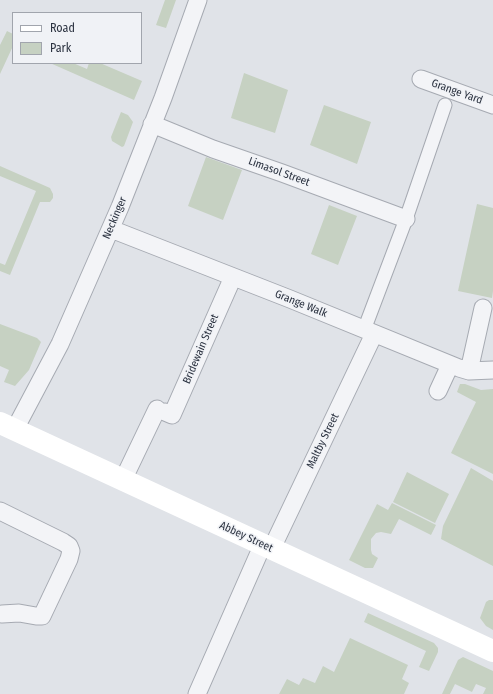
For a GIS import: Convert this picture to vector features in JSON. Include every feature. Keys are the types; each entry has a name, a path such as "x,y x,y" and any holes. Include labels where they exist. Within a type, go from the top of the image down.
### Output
{"main road":[{"name":"Abbey Street","path":"5,427 493,651"}],"street":[{"name":"Neckinger","path":"5,427 60,344 111,229 198,0"},
{"name":"Grange Yard","path":"421,80 493,105"},
{"path":"369,332 445,105"},
{"name":"Limasol Street","path":"152,124 213,149 406,219"},
{"name":"Grange Walk","path":"111,229 290,299 450,365 469,371 493,370"},
{"name":"Bridewain Street","path":"123,480 161,410 172,415 233,277"},
{"path":"469,371 483,308"},
{"name":"Maltby Street","path":"196,694 369,332"},
{"path":"438,391 450,365"},
{"path":"0,511 63,542 69,546 71,551 69,559 42,616 19,613 2,614"}],"green space":[{"path":"165,0 176,0 166,28 156,25"},
{"path":"7,31 12,34 12,48 0,74 0,45"},
{"path":"52,64 75,64 87,69 89,64 102,64 142,81 134,100"},
{"path":"244,73 288,90 275,133 231,118"},
{"path":"324,105 371,122 357,164 310,145"},
{"path":"121,112 128,115 133,122 124,146 122,147 112,141 111,137"},
{"path":"206,157 242,170 223,220 188,206"},
{"path":"0,166 50,188 53,194 53,198 50,202 40,202 10,275 0,271 0,263 5,265 36,191 0,176"},
{"path":"477,204 493,208 492,298 458,291"},
{"path":"329,205 357,216 338,265 311,254"},
{"path":"0,324 37,338 41,342 29,370 15,386 4,382 9,370 0,366"},
{"path":"460,384 465,384 481,390 493,389 493,474 451,453 476,402 457,392"},
{"path":"471,468 493,481 493,566 441,539 443,526"},
{"path":"407,472 449,494 435,523 393,502"},
{"path":"392,503 436,525 431,535 399,519 391,534 381,532 376,533 371,539 372,554 378,558 373,568 365,568 349,560 377,504 388,510"},
{"path":"493,600 493,630 486,626 480,618 486,602"},
{"path":"368,613 434,643 438,648 438,652 429,671 419,667 426,651 364,622"},
{"path":"350,638 408,665 402,679 409,683 404,694 279,694 287,679 299,685 303,678 315,683 323,666 334,672"},
{"path":"463,657 493,671 493,694 483,694 486,688 476,684 472,692 455,684 450,694 442,694 458,660"}]}
